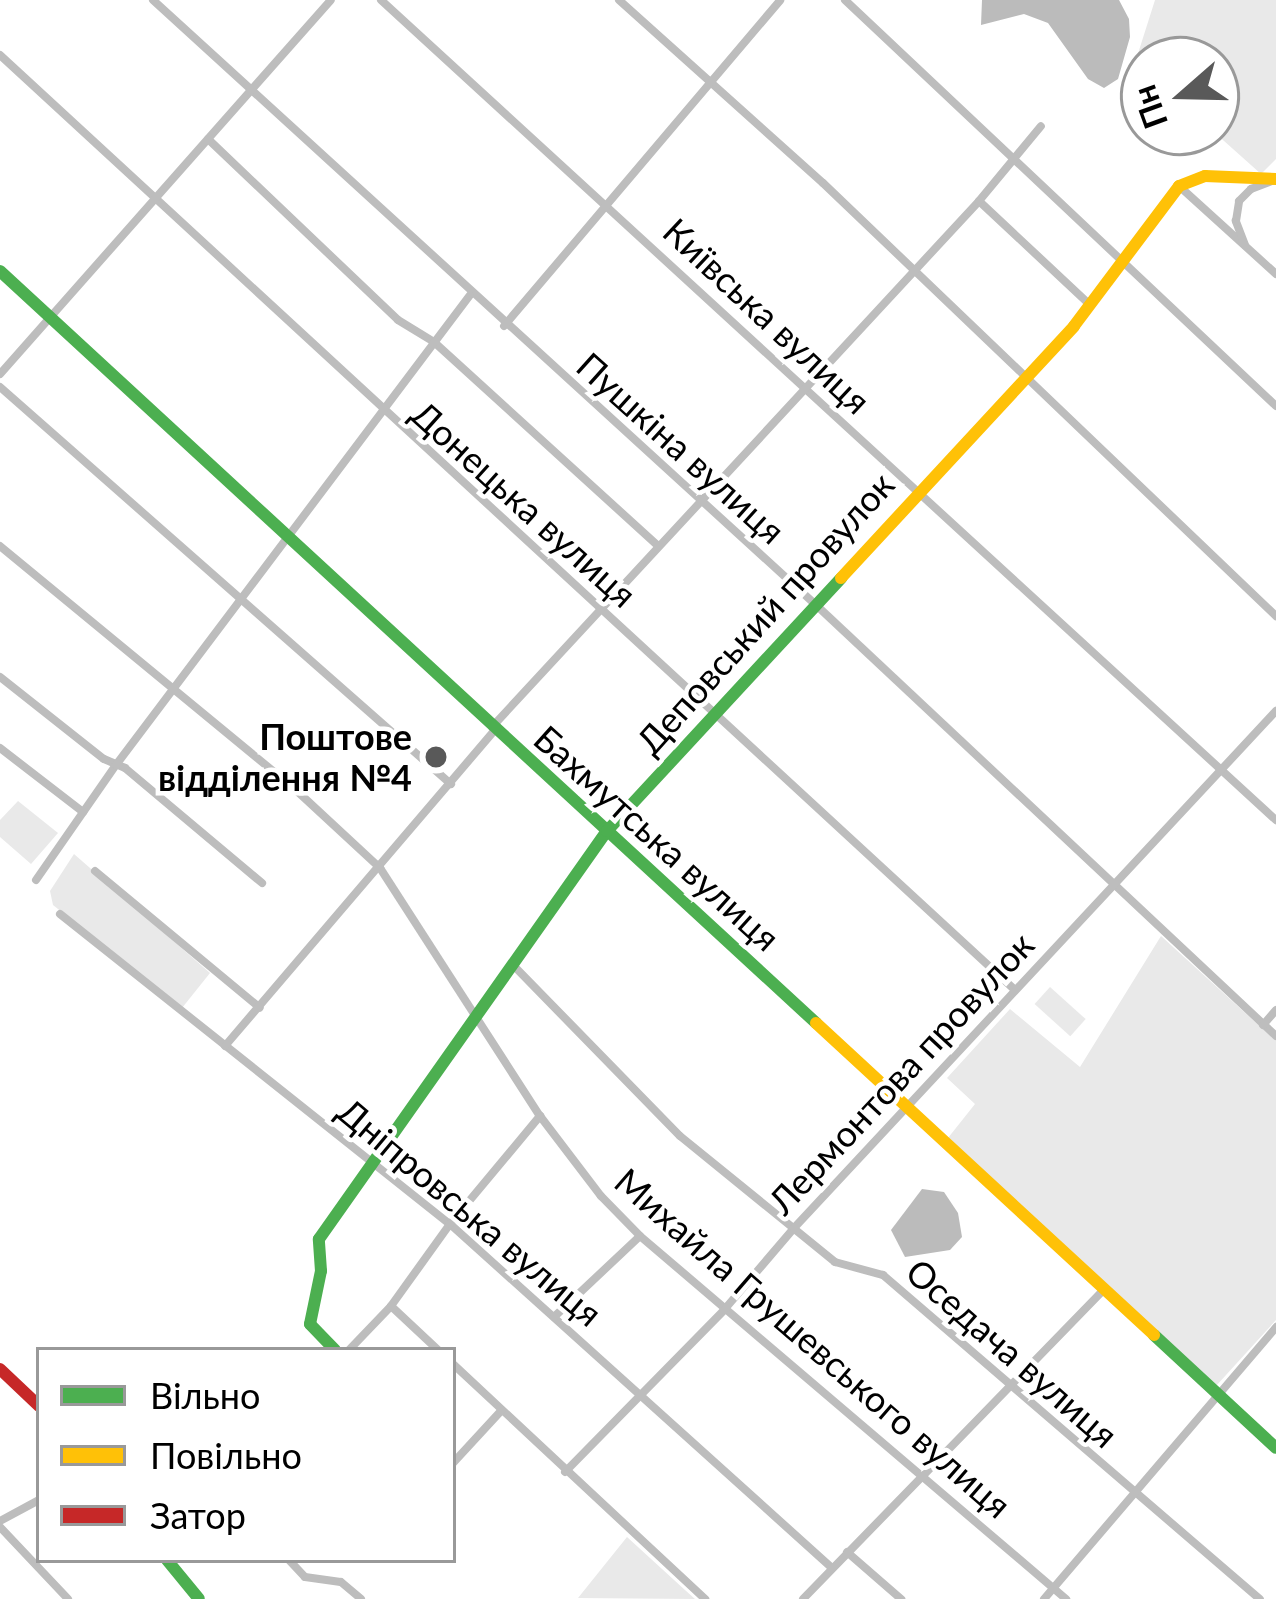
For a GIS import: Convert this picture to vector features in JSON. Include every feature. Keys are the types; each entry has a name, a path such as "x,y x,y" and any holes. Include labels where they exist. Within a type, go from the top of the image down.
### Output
{"street":[{"name":"Пушкіна вулиця","path":"153,0 470,295 815,604 1276,1036"},
{"path":"0,374 331,0"},
{"name":"Київська вулиця","path":"381,0 1276,820"},
{"path":"619,0 1026,375 1276,616"},
{"path":"504,326 780,0"},
{"path":"845,0 1276,406"},
{"name":"Донецька вулиця","path":"0,55 1015,990"},
{"path":"225,1046 600,609 915,271 1041,127"},
{"path":"208,139 398,320 434,342 657,545"},
{"path":"1276,179 1205,176 1179,186 1276,274"},
{"path":"1246,246 1236,221 1239,202 1251,189 1276,179"},
{"name":"Деповський провулок","path":"332,1347 310,1324 321,1271 319,1239 607,831 1090,304 1179,186"},
{"path":"979,201 1090,304"},
{"name":"Бахмутська вулиця","path":"0,271 1276,1448"},
{"path":"36,880 116,765 470,295"},
{"path":"0,387 239,603 451,784"},
{"name":"Михайла Грушевського вулиця","path":"0,547 380,868 539,1116 601,1196 640,1236 1066,1599"},
{"path":"0,677 262,883"},
{"name":"Лермонтова провулок","path":"566,1472 724,1310 794,1228 1276,711"},
{"path":"0,748 83,812"},
{"path":"95,871 260,1008"},
{"name":"Дніпровська вулиця","path":"60,914 450,1224 832,1568"},
{"name":"Оседача вулиця","path":"513,965 680,1136 835,1262 883,1275 1260,1599"},
{"path":"1263,1024 1276,1010"},
{"path":"353,1347 391,1306 450,1224 539,1116"},
{"path":"554,1317 640,1236"},
{"path":"803,1599 1104,1289"},
{"path":"391,1306 435,1347"},
{"path":"1044,1599 1276,1327"},
{"path":"456,1367 705,1599"},
{"path":"0,1370 36,1403"},
{"path":"456,1460 501,1411"},
{"path":"36,1502 0,1524 36,1562"},
{"path":"848,1552 901,1599"},
{"path":"37,1563 68,1599"},
{"path":"169,1563 199,1599"},
{"path":"292,1563 304,1577 341,1582 361,1599"},
{"path":"48,1599 60,1588"}],"shaded area":[{"path":"982,0 1119,0 1129,19 1130,36 1120,36 1118,79 1104,88 1088,79 1048,23 1024,14 981,25"},
{"path":"1155,0 1276,0 1276,159 1261,174 1240,155 1240,36 1144,36"},
{"path":"18,801 58,833 31,864 0,837 0,820"},
{"path":"74,854 210,973 182,1008 53,905 50,891"},
{"path":"1161,936 1276,1041 1276,1320 1216,1386 944,1143 975,1104 947,1078 1010,1009 1080,1067"},
{"path":"1050,987 1086,1019 1070,1036 1035,1004"},
{"path":"922,1189 944,1192 958,1213 962,1237 950,1250 905,1257 891,1230"},
{"path":"627,1537 685,1590 695,1599 578,1598"}],"traffic: fast":[{"path":"0,271 816,1023"},
{"path":"332,1347 310,1324 321,1271 319,1239 607,831 841,578"},
{"path":"1154,1335 1276,1448"},
{"path":"169,1563 199,1599"}],"traffic: slow":[{"path":"841,578 1074,326 1179,186 1205,176 1276,179"},
{"path":"816,1023 1154,1335"}],"traffic: jam":[{"path":"0,1369 36,1403"}],"place":[{"name":"Поштове відділення №4","path":"436,757"}]}
